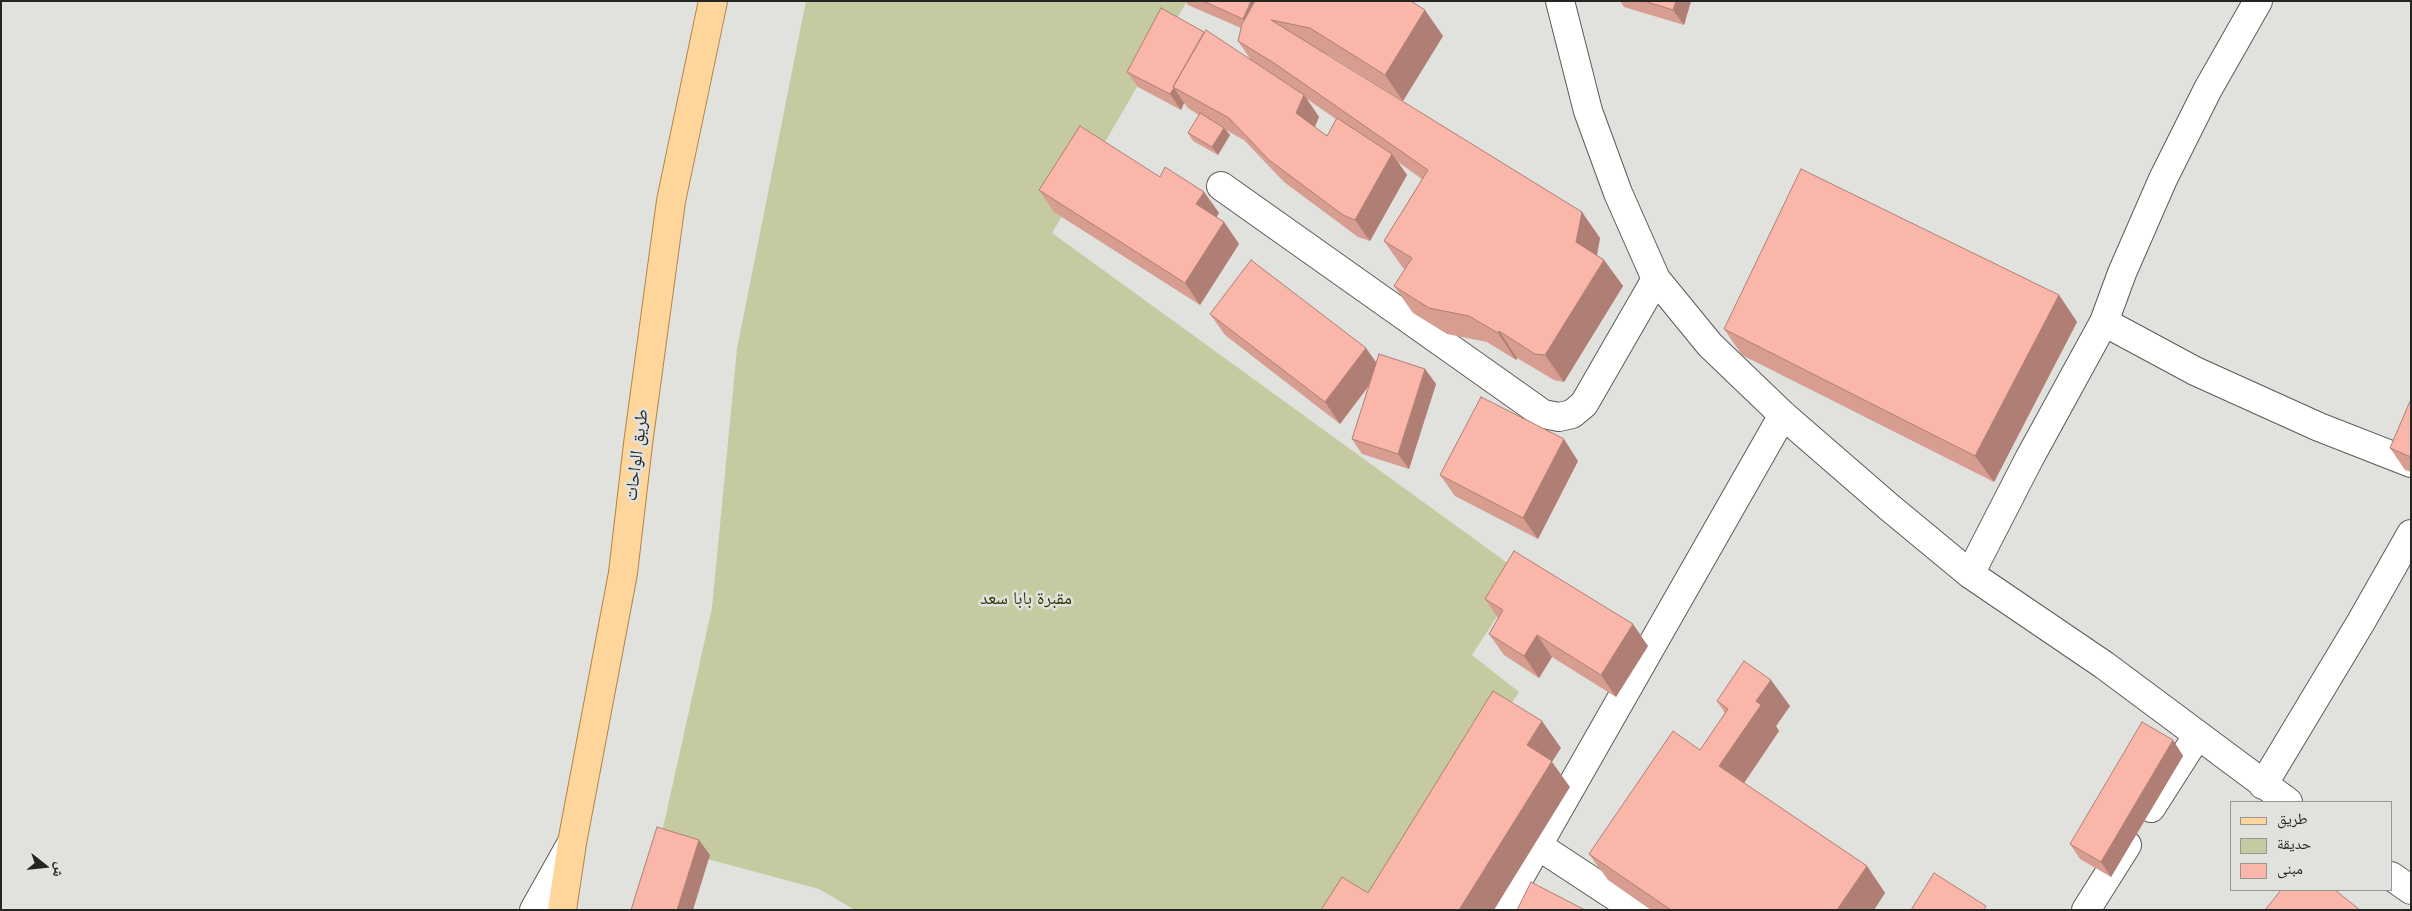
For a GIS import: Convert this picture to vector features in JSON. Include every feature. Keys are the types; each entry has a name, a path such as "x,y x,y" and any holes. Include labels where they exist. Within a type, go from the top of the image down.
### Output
{"main road":[{"name":"طريق الواحات","path":"562,910 572,843 623,572 638,444 671,201 713,1"}],"street":[{"path":"1560,1 1588,110 1618,193 1656,279 1710,345 1783,415 1889,508 1970,574 2104,665 2287,801"},
{"path":"1970,574 2029,459 2104,322 2122,273 2163,179 2208,89 2258,1"},
{"path":"1221,186 1543,414 1559,417 1572,414 1584,404 1656,279"},
{"path":"2104,322 2195,371 2319,427 2411,463"},
{"path":"1501,910 1783,415"},
{"path":"2263,784 2361,622 2411,534"},
{"path":"2086,910 2197,736"},
{"path":"534,910 572,843"},
{"path":"1537,845 1636,910"},
{"path":"2392,877 2411,890"}],"green space":[{"name":"مقبرة بابا سعد","path":"806,1 1187,1 1052,233 1524,575 1472,655 1519,692 1377,910 855,910 819,889 659,846 712,608 737,349"}],"building":[{"path":"1203,1 1251,1 1243,19"},
{"path":"1255,1 1411,1 1425,10 1385,75 1310,28 1271,20 1582,212 1576,242 1604,260 1545,355 1535,354 1499,331 1498,333 1469,316 1429,308 1394,286 1412,258 1384,241 1428,170 1274,63 1238,41 1242,24"},
{"path":"1644,1 1676,1 1673,10"},
{"path":"1161,8 1204,32 1170,94 1127,72"},
{"path":"1206,30 1304,95 1296,113 1327,136 1337,118 1392,154 1355,220 1343,215 1269,160 1229,118 1173,87"},
{"path":"1200,113 1224,128 1212,147 1188,133"},
{"path":"1080,126 1160,177 1165,167 1204,192 1196,204 1224,222 1185,283 1039,190"},
{"path":"1801,169 2059,295 1975,456 1724,329"},
{"path":"1251,260 1366,348 1325,402 1210,314"},
{"path":"1379,354 1425,369 1398,454 1352,439"},
{"path":"1481,397 1564,439 1523,518 1440,475"},
{"path":"2411,399 2411,457 2390,448"},
{"path":"1514,551 1633,624 1601,675 1537,635 1524,656 1489,634 1503,610 1485,599"},
{"path":"1744,661 1771,680 1756,701 1761,705 1719,766 1867,866 1837,910 1671,910 1589,854 1673,731 1700,750 1728,709 1717,701"},
{"path":"1493,691 1542,721 1527,745 1552,761 1459,910 1321,910 1342,877 1368,893"},
{"path":"2142,722 2173,740 2101,862 2070,844"},
{"path":"657,827 699,840 677,910 631,910"},
{"path":"1934,873 1986,906 1984,910 1911,910"},
{"path":"1531,882 1585,910 1517,910"},
{"path":"2280,891 2336,891 2360,910 2265,910"}]}
